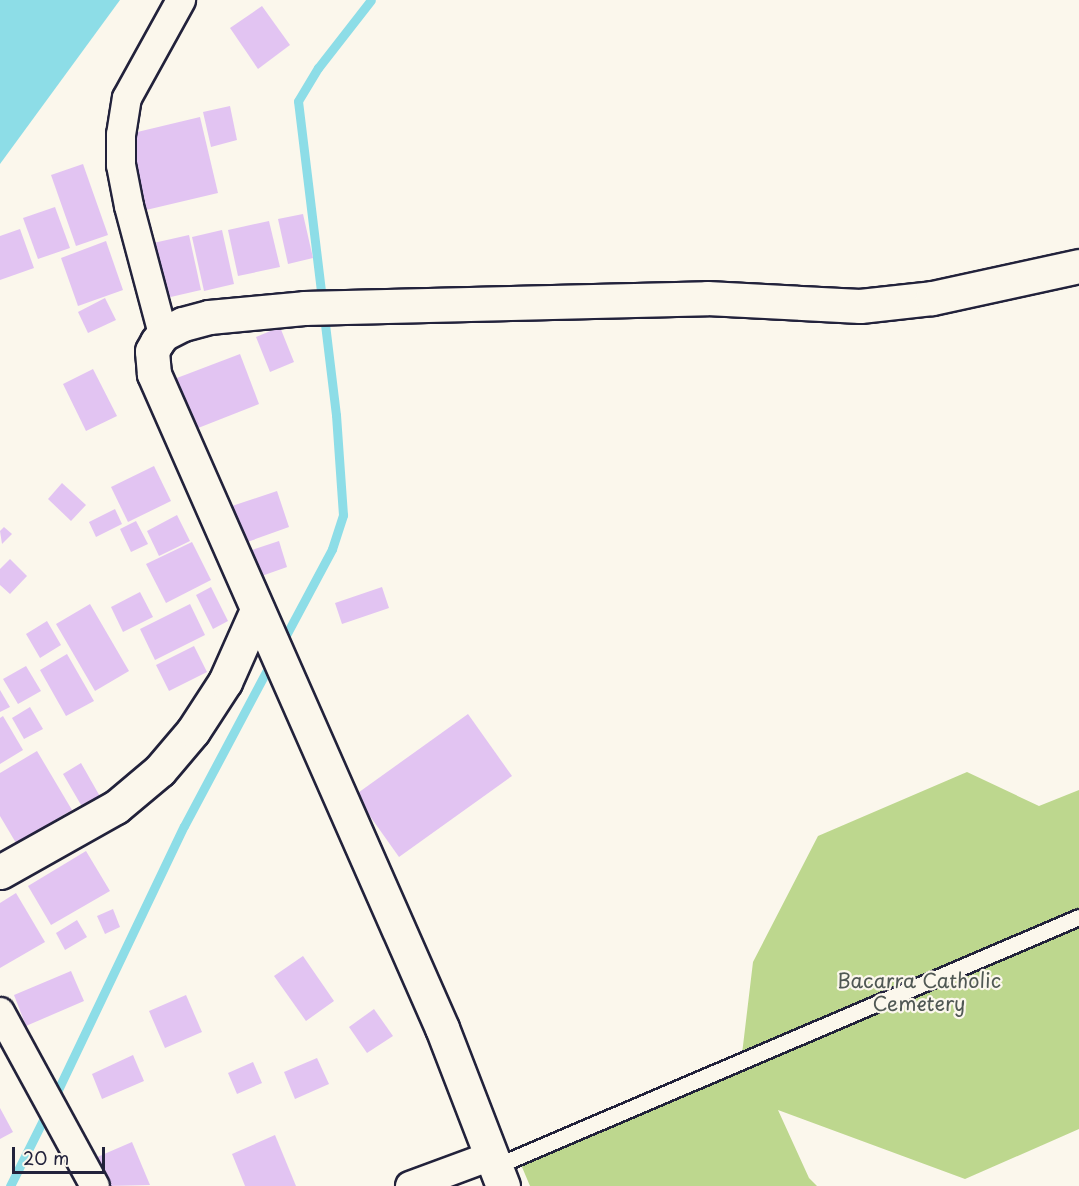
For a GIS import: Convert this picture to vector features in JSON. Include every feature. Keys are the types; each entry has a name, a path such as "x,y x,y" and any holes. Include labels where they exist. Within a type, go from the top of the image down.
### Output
{"street":[{"path":"163,334 129,206 121,165 121,135 127,98 181,0"},
{"path":"410,1186 496,1170 442,1028 154,374 152,351 163,334 209,317 304,308 707,298 860,306 932,298 1079,266"},
{"path":"0,872 116,807 160,770 193,730 225,682 257,610"},
{"path":"0,1012 95,1186"}],"lane":[{"path":"496,1170 1079,917"}],"green space":[{"name":"Bacarra Catholic Cemetery","path":"967,772 1039,806 1079,790 1079,1129 965,1179 778,1110 809,1178 817,1186 530,1186 514,1148 742,1054 753,962 818,836"}],"water":[{"path":"0,0 120,0 0,164"}],"building":[{"path":"262,6 290,45 258,69 230,28"},
{"path":"230,106 237,140 211,147 203,112"},
{"path":"200,117 218,193 146,210 129,134"},
{"path":"83,164 108,235 76,246 51,175"},
{"path":"55,207 70,248 38,259 23,218"},
{"path":"303,214 313,258 288,264 278,219"},
{"path":"269,221 280,267 238,276 228,230"},
{"path":"20,229 34,268 0,280 0,236"},
{"path":"222,230 234,284 204,291 192,237"},
{"path":"189,235 201,290 162,299 149,244"},
{"path":"106,241 123,290 78,306 61,258"},
{"path":"105,298 116,320 88,333 78,312"},
{"path":"280,327 294,362 270,372 256,337"},
{"path":"240,354 259,404 188,432 169,381"},
{"path":"93,369 117,416 86,431 63,384"},
{"path":"154,466 171,501 128,522 111,487"},
{"path":"62,483 86,505 71,521 48,499"},
{"path":"277,491 289,527 239,545 226,508"},
{"path":"115,509 122,524 96,537 89,522"},
{"path":"177,515 190,541 159,556 147,531"},
{"path":"136,521 148,544 131,552 120,529"},
{"path":"4,527 12,534 2,544 0,531"},
{"path":"279,541 287,567 256,578 246,552"},
{"path":"192,542 211,580 166,603 146,564"},
{"path":"10,559 27,576 10,594 0,585 0,569"},
{"path":"211,587 228,621 213,629 196,595"},
{"path":"382,587 389,608 342,624 335,603"},
{"path":"140,592 153,617 123,632 111,607"},
{"path":"90,604 129,671 95,691 56,624"},
{"path":"190,604 205,635 155,660 140,629"},
{"path":"47,621 61,645 40,658 26,634"},
{"path":"194,646 207,672 169,691 156,665"},
{"path":"67,654 94,701 66,716 40,670"},
{"path":"26,666 41,691 18,704 3,679"},
{"path":"0,690 10,707 0,712"},
{"path":"30,707 43,729 24,739 12,718"},
{"path":"468,714 512,776 399,857 355,795"},
{"path":"3,716 23,750 0,764 0,718"},
{"path":"37,751 72,810 16,843 0,816 0,773"},
{"path":"81,763 102,800 84,810 63,774"},
{"path":"86,851 110,891 51,925 28,886"},
{"path":"16,893 45,942 0,968 0,903"},
{"path":"113,909 120,927 105,934 97,916"},
{"path":"77,920 87,937 65,950 56,933"},
{"path":"303,956 334,1001 306,1021 274,976"},
{"path":"71,971 84,1001 26,1026 14,995"},
{"path":"186,995 202,1032 165,1048 149,1011"},
{"path":"374,1009 393,1036 367,1053 349,1027"},
{"path":"133,1055 144,1081 102,1099 92,1074"},
{"path":"317,1058 329,1084 295,1099 284,1072"},
{"path":"253,1062 262,1083 237,1094 228,1073"},
{"path":"0,1108 13,1132 0,1139"},
{"path":"275,1135 296,1186 245,1186 232,1154"},
{"path":"132,1142 150,1185 107,1186 95,1158"}],"waterway":[{"path":"284,639 332,549 343,515 336,415 298,101 318,68 371,0"},
{"path":"55,1096 184,826 266,672"},
{"path":"10,1186 47,1112"}]}
